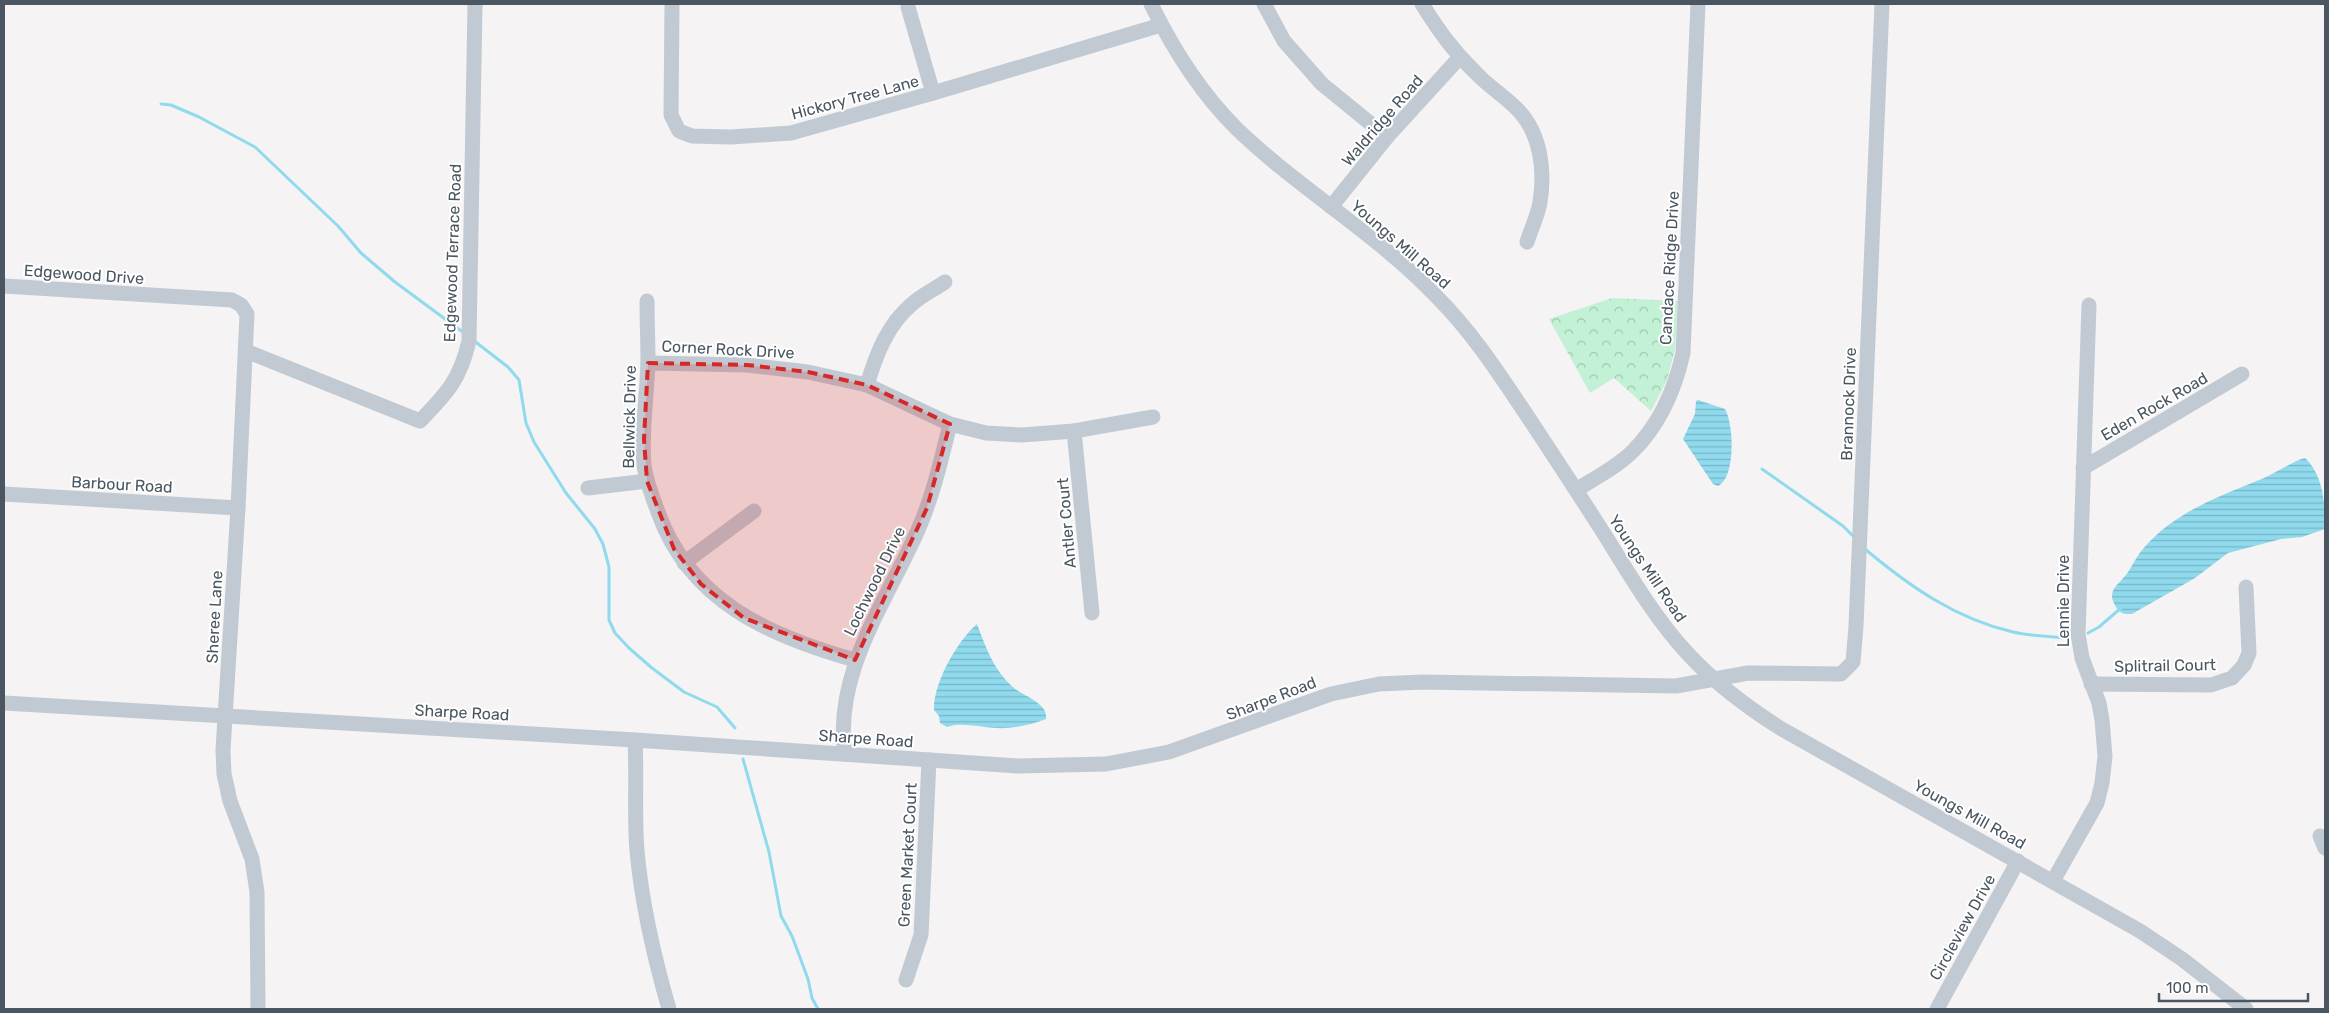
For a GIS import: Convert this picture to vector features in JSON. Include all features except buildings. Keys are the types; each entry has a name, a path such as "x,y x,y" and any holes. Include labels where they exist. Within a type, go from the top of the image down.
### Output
{"street":[{"name":"Edgewood Terrace Road","path":"246,351 420,421 450,391 460,371 469,341 475,4"},
{"name":"Hickory Tree Lane","path":"672,4 671,115 679,131 685,134 731,137 791,133 1161,25"},
{"name":"Youngs Mill Road","path":"1151,4 1161,25 1195,79 1235,127 1273,162 1418,278 1461,324 1496,369 1576,490 1643,597 1688,655 1715,680 1741,702 1780,728 2140,931 2182,959 2246,1009"},
{"path":"1264,4 1284,41 1322,84 1388,137"},
{"path":"1422,4 1444,40 1476,74 1520,112 1532,130 1541,156 1542,179 1540,203 1526,242"},
{"name":"Candace Ridge Drive","path":"1576,490 1632,452 1651,430 1677,377 1683,352 1698,4"},
{"name":"Brannock Drive","path":"1715,680 1748,673 1841,674 1848,670 1854,658 1882,4"},
{"path":"908,7 933,93"},
{"name":"Waldridge Road","path":"1331,207 1388,137 1460,57"},
{"path":"867,385 879,346 889,332 912,304 945,282"},
{"name":"Edgewood Drive","path":"4,286 162,296"},
{"name":"Sheree Lane","path":"162,296 232,300 241,305 248,319 222,750 224,774 230,800 252,859 257,892 258,1009"},
{"name":"Bellwick Drive","path":"647,301 648,363 644,439 647,481 663,527 684,563 701,584 744,618 783,636 855,660"},
{"name":"Lennie Drive","path":"2053,881 2097,803 2102,783 2104,756 2102,720 2082,658 2078,634 2089,305"},
{"name":"Corner Rock Drive","path":"648,363 747,365 784,368 867,385 950,424 986,433 1022,436 1074,430 1153,417"},
{"name":"Eden Rock Road","path":"2083,468 2242,374"},
{"name":"Lochwood Drive","path":"845,754 842,733 844,708 855,660 927,508 950,424"},
{"name":"Antler Court","path":"1074,430 1092,613"},
{"path":"588,488 647,481"},
{"name":"Barbour Road","path":"4,494 238,508"},
{"path":"684,563 754,511"},
{"name":"Splitrail Court","path":"2091,684 2211,685 2232,678 2244,665 2249,652 2246,587"},
{"name":"Sharpe Road","path":"4,703 636,740 1018,766 1073,766 1138,759 1169,752 1211,739 1331,694 1379,684 1427,682 1676,686 1715,680"},
{"path":"636,740 635,816 640,884 653,953 669,1009"},
{"name":"Green Market Court","path":"906,980 921,935 929,760"},
{"name":"Circleview Drive","path":"1937,1009 2018,861"}],"highlighted area":[{"path":"648,363 747,365 808,372 867,385 950,424 927,508 855,660 744,618 701,584 674,549 647,481 644,439"}],"green space":[{"path":"1612,298 1678,301 1675,349 1667,380 1651,411 1614,378 1590,393 1549,319"}],"water":[{"path":"1696,401 1725,409 1728,416 1732,450 1728,473 1724,481 1718,486 1713,484 1683,439 1695,414"},
{"path":"2305,458 2320,482 2325,510 2325,529 2302,537 2281,539 2228,553 2195,578 2132,614 2119,611 2113,601 2112,593 2138,555 2155,536 2183,515 2199,506"},
{"path":"977,624 987,650 1001,674 1014,688 1040,705 1046,713 1046,719 1021,726 1001,728 964,725 947,727 940,723 939,716 934,710 937,688 954,652"}],"waterway":[{"path":"161,104 171,105 199,117 255,147 338,226 361,253 395,282 464,333"},
{"path":"473,340 508,367 519,380 526,423 534,442 566,493 595,529 603,544 609,567 609,620 615,633 652,668 684,692 717,707 735,728"},
{"path":"1762,469 1843,526 1853,536"},
{"path":"1865,549 1899,576 1934,600 1972,619 2019,633 2066,638"},
{"path":"2088,633 2099,627 2121,608"},
{"path":"743,759 769,852 781,916 792,936 808,979 812,998 818,1009"}]}
